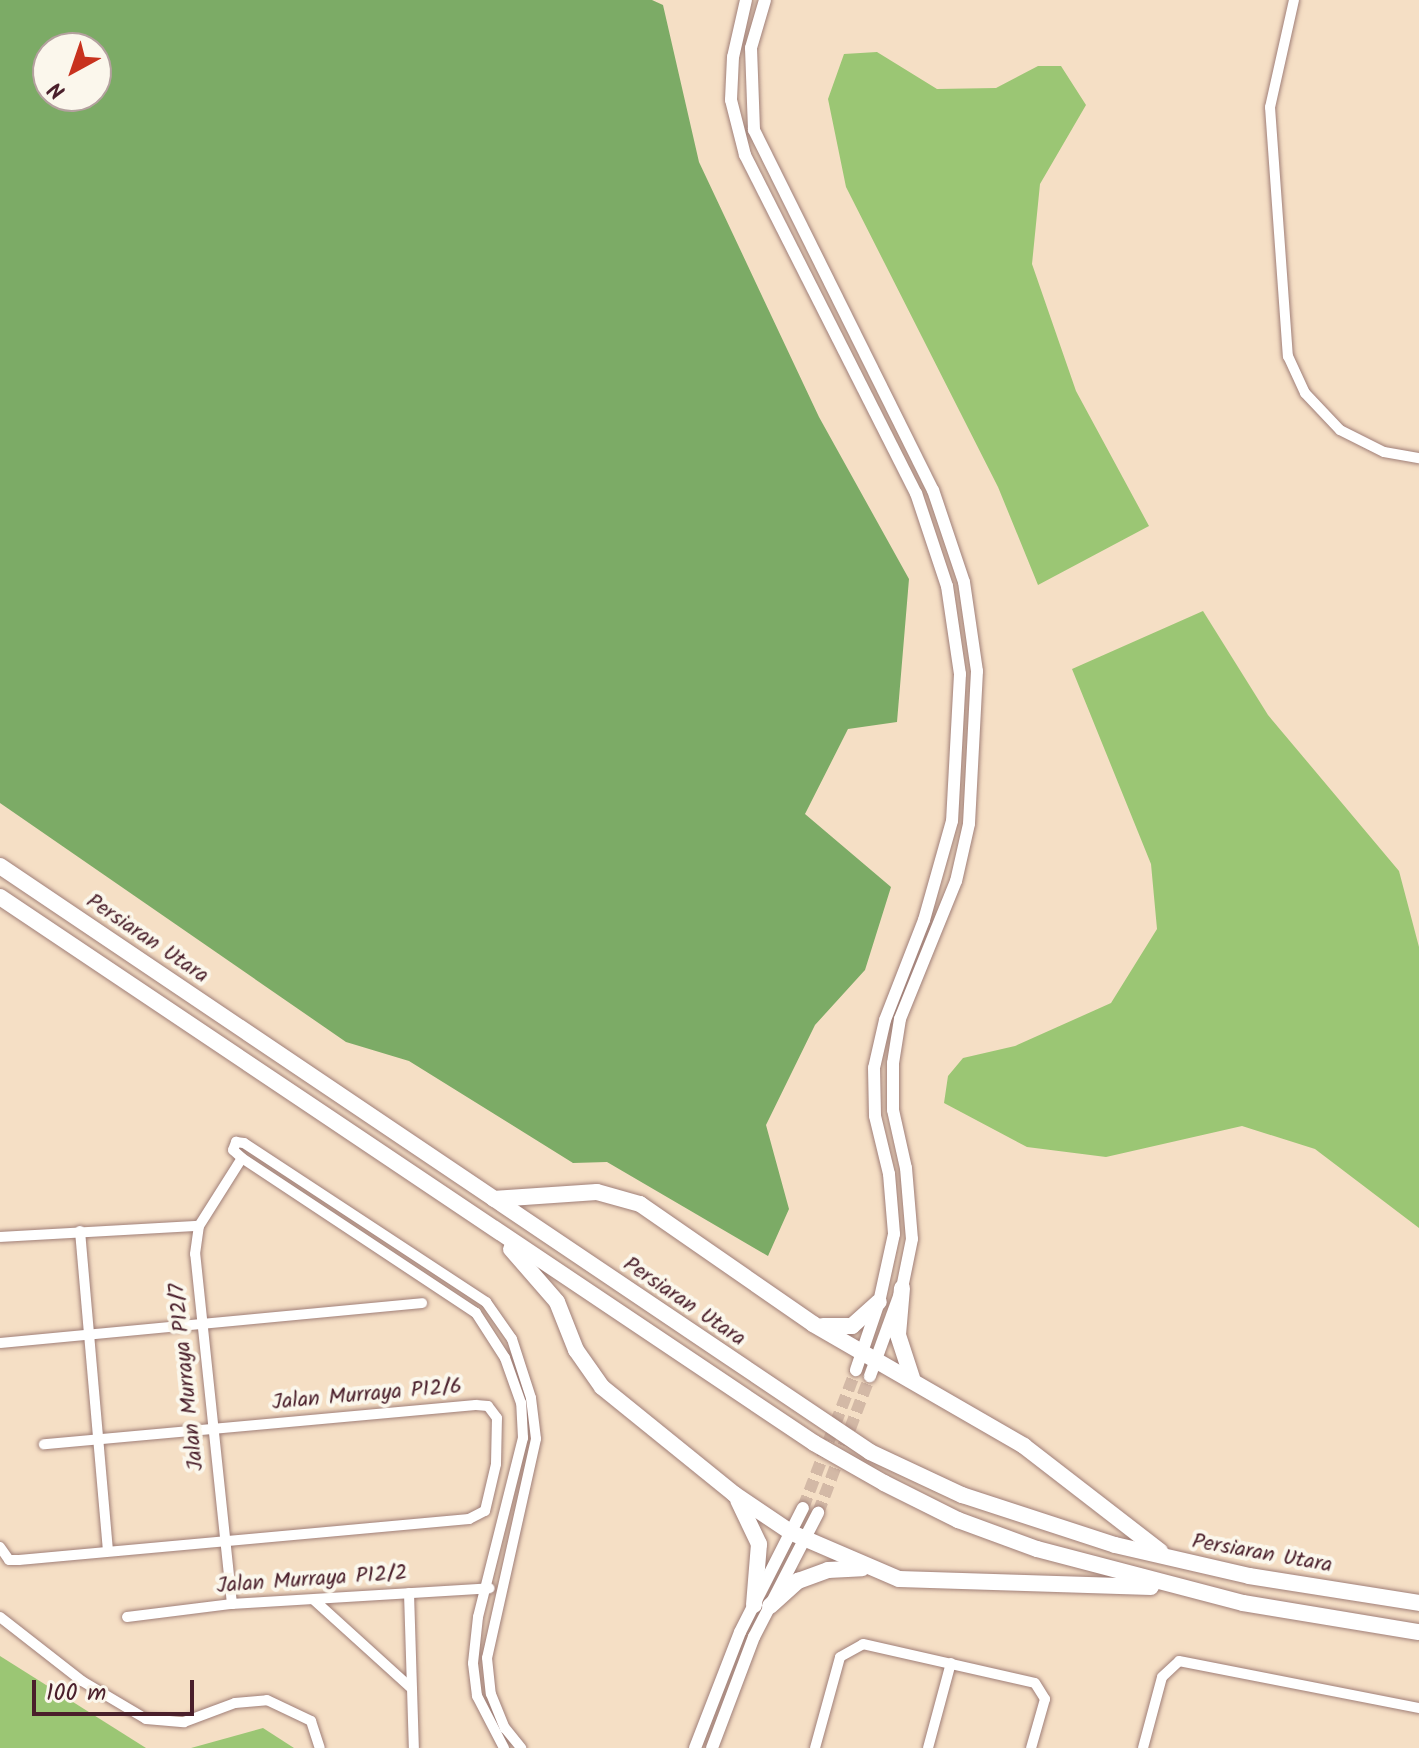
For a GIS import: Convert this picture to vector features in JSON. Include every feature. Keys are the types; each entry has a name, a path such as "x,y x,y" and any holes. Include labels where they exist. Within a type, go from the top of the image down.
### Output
{"main road":[{"name":"Persiaran Utara","path":"0,866 870,1452 962,1495 1183,1563 1419,1603"},
{"name":"Persiaran Utara","path":"0,897 814,1443 884,1483 958,1520 1037,1549 1243,1603 1419,1632"},
{"path":"0,907 36,921"},
{"path":"494,1199 618,1194 640,1204 869,1363 913,1381 1024,1446 1125,1528 1183,1563"},
{"path":"488,1225 542,1279 576,1350 602,1387 734,1494 792,1533 864,1568 926,1583 1102,1582 1243,1603"},
{"path":"902,1288 898,1335 913,1381"},
{"path":"813,1324 852,1326 879,1302"},
{"path":"734,1494 759,1544 762,1605"},
{"path":"762,1605 798,1581 828,1570 864,1568"}],"street":[{"path":"746,0 733,57 731,100 745,155 916,493 947,586 960,674 952,821 924,920 894,991 874,1068 875,1116 889,1174 894,1234 869,1363"},
{"path":"765,0 751,48 754,130 933,490 952,537 972,623 977,671 969,824 956,881 900,1019 893,1063 893,1110 906,1168 912,1239 902,1288 869,1363 856,1370"},
{"path":"1294,0 1270,107 1288,356 1305,393 1340,430 1384,452 1419,458"},
{"path":"504,1748 477,1696 473,1663 487,1587 523,1438 521,1403 499,1345 476,1313 242,1158 233,1150 240,1141 486,1302 503,1323 531,1398 536,1439 487,1658 491,1694 505,1728 521,1748"},
{"name":"Jalan Murraya P12/7","path":"232,1604 211,1429 205,1326 195,1254 199,1226 242,1158"},
{"path":"0,1237 199,1226"},
{"path":"80,1231 108,1551"},
{"path":"0,1343 205,1326 422,1303"},
{"name":"Jalan Murraya P12/6","path":"211,1429 476,1405 488,1406 497,1418 496,1464 481,1515 225,1538"},
{"path":"44,1444 211,1429"},
{"path":"695,1748 762,1605 803,1508"},
{"path":"712,1748 762,1605 808,1541 818,1513"},
{"path":"0,1547 9,1560 19,1560 225,1538"},
{"name":"Jalan Murraya P12/2","path":"127,1617 232,1604 487,1587 500,1590"},
{"path":"409,1593 414,1748"},
{"path":"314,1600 412,1689"},
{"path":"0,1617 82,1681 146,1719 184,1722 235,1703 267,1700 311,1721 320,1748"},
{"path":"815,1748 836,1665 845,1650 863,1644 1035,1683 1045,1699 1031,1748"},
{"path":"1143,1748 1162,1677 1179,1661 1419,1708"},
{"path":"928,1748 951,1663"}],"green space":[{"path":"0,0 652,0 663,5 699,162 819,417 909,579 897,722 848,729 805,814 891,887 865,970 815,1025 766,1125 789,1209 768,1256 607,1162 573,1163 409,1061 346,1042 0,803"},
{"path":"877,52 937,89 996,88 1038,66 1061,66 1086,105 1040,184 1032,264 1076,391 1149,526 1038,585 998,487 846,187 828,99 844,54"},
{"path":"1203,611 1268,715 1399,871 1419,947 1419,1228 1315,1149 1242,1126 1106,1157 1027,1147 944,1103 948,1076 963,1058 1015,1046 1111,1003 1157,929 1151,864 1072,669"},
{"path":"0,1656 146,1748 0,1748"},
{"path":"263,1728 294,1748 191,1748"}],"tunnel":[{"path":"803,1508 856,1370"},
{"path":"818,1513 870,1376"}]}
